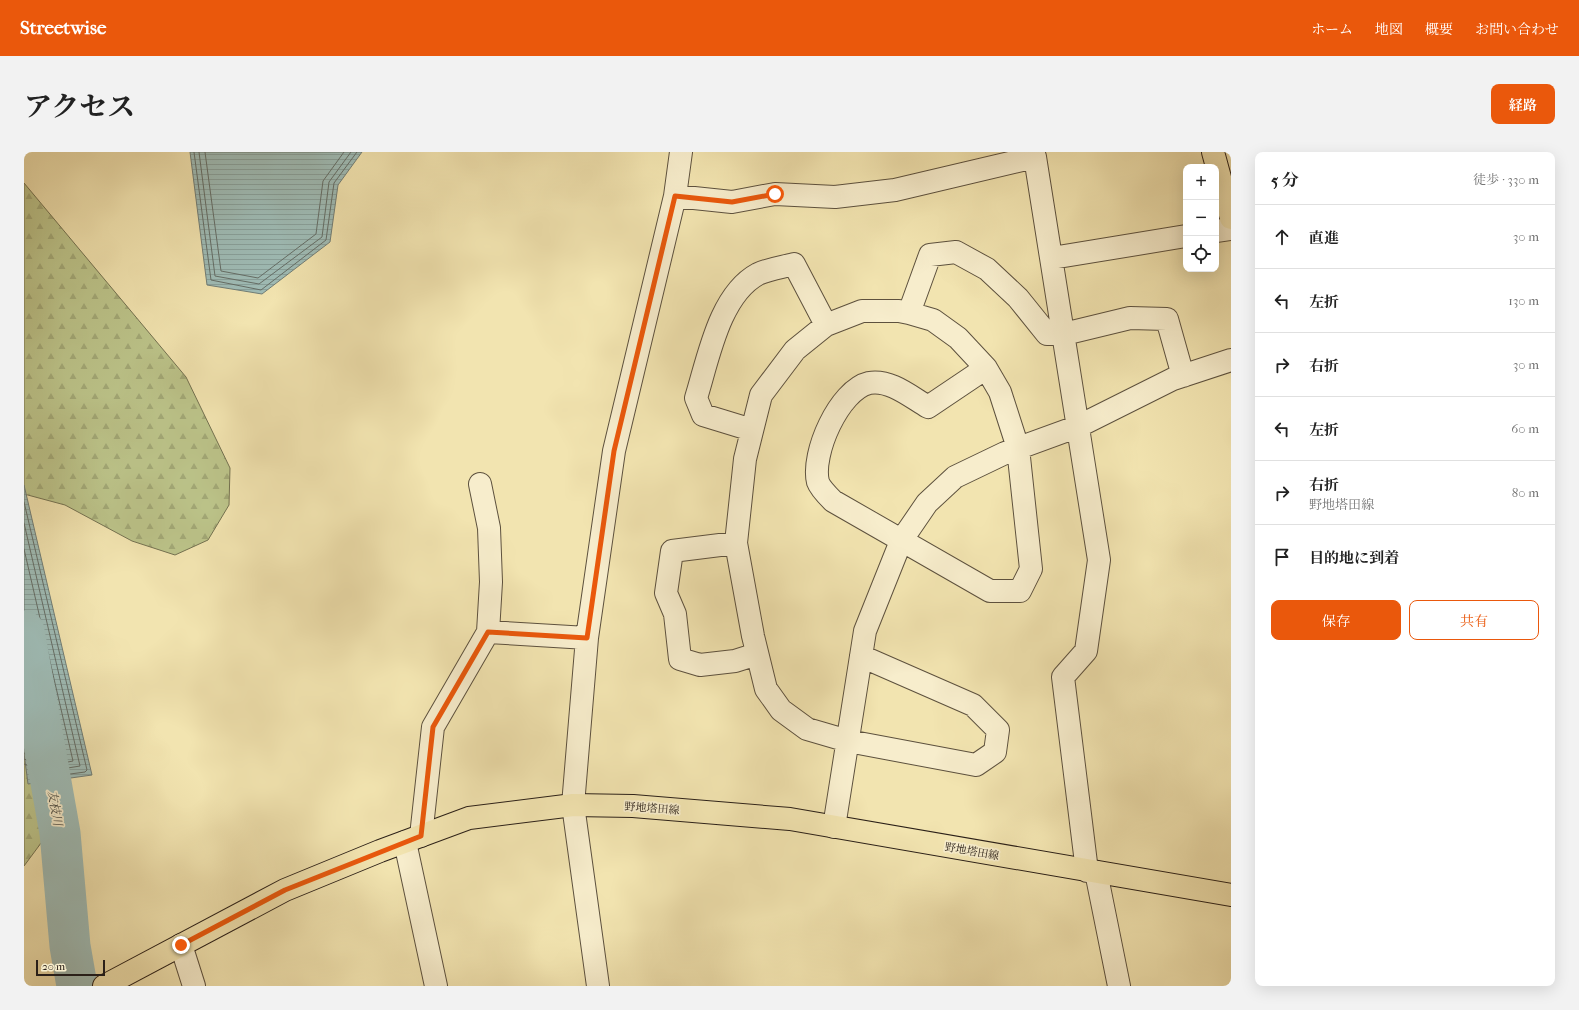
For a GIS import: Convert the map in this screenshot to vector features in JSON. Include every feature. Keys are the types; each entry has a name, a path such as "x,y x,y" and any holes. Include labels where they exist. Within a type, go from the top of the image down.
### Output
{"main road":[{"path":"1212,152 1231,218"},
{"name":"野地塔田線","path":"109,983 285,890 413,839 470,818 573,805 633,806 783,818 1231,895"}],"street":[{"path":"598,986 573,805 587,638 614,451 675,196 681,152"},
{"path":"675,196 732,202 775,194 835,197 894,190 1036,157 1079,426 1098,560 1086,651 1063,676 1092,871 1119,986"},
{"path":"1219,231 1231,229"},
{"path":"1052,258 1183,236"},
{"path":"909,313 930,255 956,252 987,269 1018,298 1047,334 1064,334 1130,318 1167,319 1183,376"},
{"path":"752,430 703,415 696,398 722,316 739,291 758,274 794,264 826,325"},
{"path":"861,656 973,706 998,730 995,752 976,765 848,741 808,729 781,710 766,688 757,654 736,543 745,460 761,395 794,350 826,325 862,311 899,311 909,313 933,320 958,338 986,368 1000,392 1018,448 1031,569 1020,591 990,591 833,501 818,483 816,463 833,416 851,394 869,383 890,384 928,406 986,368"},
{"path":"834,827 865,630 901,541 927,503 955,477 1018,448 1079,426 1183,376 1231,360"},
{"path":"436,986 413,839 433,727 488,632 491,582 489,536 480,484"},
{"path":"736,543 672,551 666,593 675,614 680,659 700,665 735,661 757,654"},
{"path":"488,632 587,638"},
{"path":"181,945 194,986"}],"green space":[{"path":"24,183 186,377 230,468 229,505 208,540 175,555 132,541 65,505 24,494"},
{"path":"24,679 48,751 50,831 24,866"}],"water":[{"path":"190,152 362,152 338,185 330,242 262,294 207,285"},
{"path":"24,485 92,775 28,784 24,753"}],"waterway":[{"name":"友枝川","path":"24,631 60,833 70,946 77,986"}],"route":[{"path":"181,945 285,890 421,836 433,727 488,632 587,638 614,451 675,196 732,202 775,194"}]}
